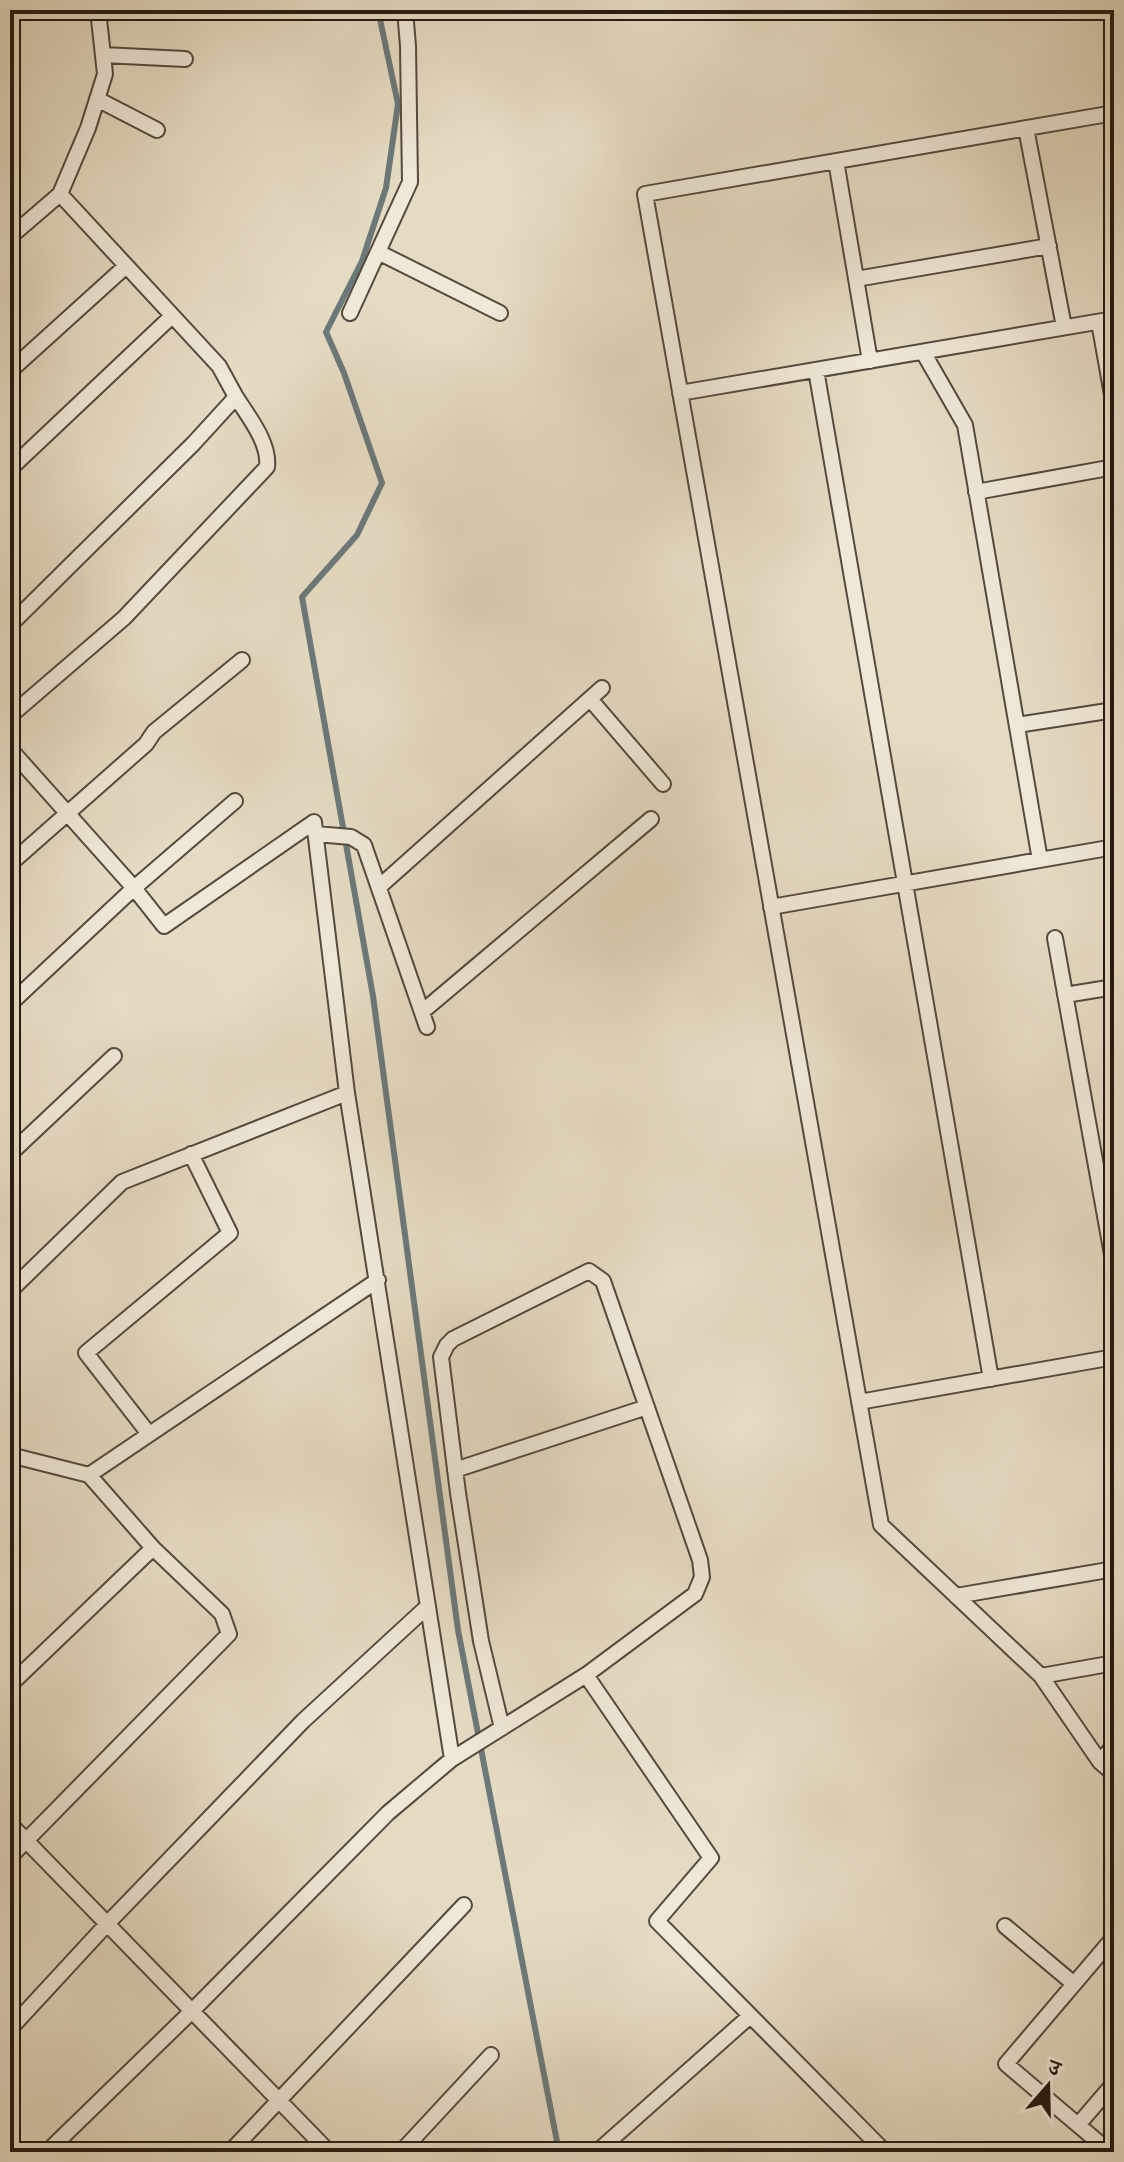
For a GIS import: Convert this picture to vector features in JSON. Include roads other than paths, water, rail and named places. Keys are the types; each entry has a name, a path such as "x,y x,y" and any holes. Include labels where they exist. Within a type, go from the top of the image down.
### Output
{"street":[{"path":"10,237 60,194 88,128 105,74 98,10"},
{"path":"350,313 410,182 405,10"},
{"path":"103,55 185,59"},
{"path":"97,99 157,130"},
{"path":"1114,113 645,194 881,1525 1041,1676 1100,1762 1114,1774"},
{"path":"1026,128 1064,327"},
{"path":"836,161 870,361"},
{"path":"10,716 124,618 267,467 268,459 263,443 219,366 60,194"},
{"path":"856,279 1049,246"},
{"path":"378,252 500,313"},
{"path":"10,371 126,266"},
{"path":"10,469 172,316"},
{"path":"680,393 1114,319"},
{"path":"1099,322 1114,406"},
{"path":"923,352 965,425 1040,860"},
{"path":"816,370 991,1379"},
{"path":"10,625 193,444 236,397"},
{"path":"976,492 1114,467"},
{"path":"10,864 146,744 154,732 242,660"},
{"path":"379,887 602,688"},
{"path":"590,699 663,784"},
{"path":"1017,725 1114,710"},
{"path":"10,749 164,926 314,822 347,1093 452,1759"},
{"path":"10,1004 134,888 235,801"},
{"path":"422,1012 651,819"},
{"path":"316,834 351,837 364,845 427,1027"},
{"path":"771,907 1114,847"},
{"path":"1055,938 1114,1266"},
{"path":"1065,995 1114,987"},
{"path":"10,1154 114,1056"},
{"path":"10,1291 122,1182 347,1093"},
{"path":"149,1434 86,1353 230,1233 191,1154"},
{"path":"47,2152 388,1813 452,1759 586,1675 695,1594 702,1577 700,1560 603,1281 589,1271 453,1339 441,1357 455,1470 496,1731"},
{"path":"89,1475 378,1280"},
{"path":"859,1402 1114,1357"},
{"path":"455,1470 647,1407"},
{"path":"10,1455 89,1475 153,1548 222,1614 229,1634 10,1857"},
{"path":"10,1685 153,1548"},
{"path":"956,1596 1114,1569"},
{"path":"10,2029 303,1721 428,1606"},
{"path":"1041,1676 1114,1663"},
{"path":"586,1675 711,1858 657,1921 885,2152"},
{"path":"1100,1762 1114,1745"},
{"path":"10,1824 329,2152"},
{"path":"230,2152 464,1905"},
{"path":"1005,1926 1074,1984"},
{"path":"1110,2152 1006,2064 1114,1937"},
{"path":"597,2152 750,2016"},
{"path":"401,2152 491,2055"},
{"path":"1078,2125 1114,2083"}],"waterway":[{"path":"378,10 398,104 386,188 362,261 326,332 344,373 382,483 357,535 302,597 373,996 458,1630 559,2152"}]}
